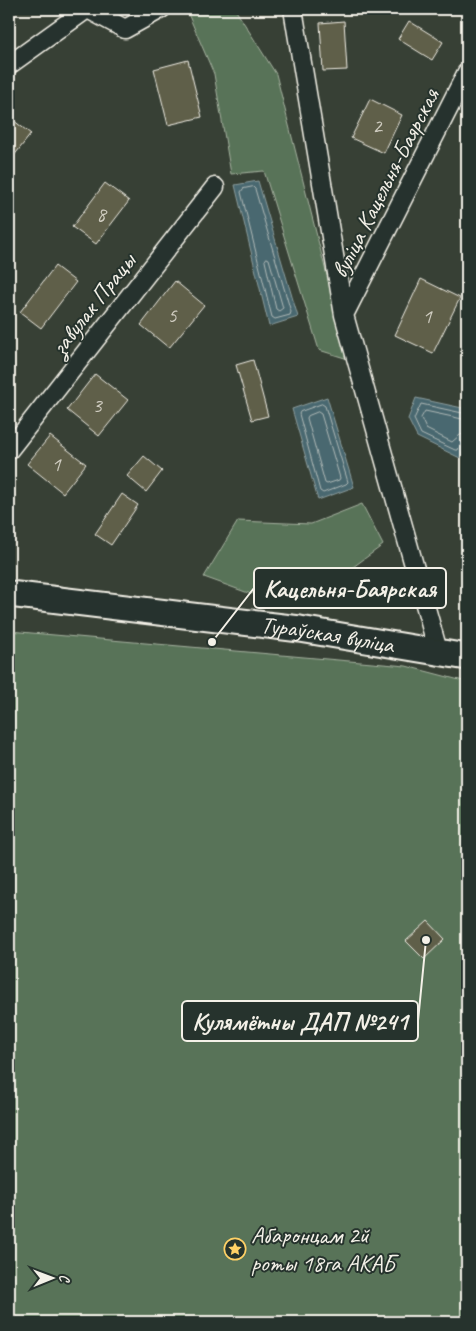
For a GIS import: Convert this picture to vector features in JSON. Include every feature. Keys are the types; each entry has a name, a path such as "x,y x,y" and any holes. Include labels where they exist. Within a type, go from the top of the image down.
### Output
{"street":[{"path":"9,65 87,9 125,29 161,9"},
{"path":"293,9 344,315 438,651"},
{"name":"вуліца Кацельня-Баярская","path":"344,315 467,72"},
{"name":"завулак Працы","path":"9,450 215,187"},
{"name":"Тураўская вуліца","path":"9,594 300,629 467,657"}],"green space":[{"path":"186,9 235,9 276,74 348,359 319,350 264,171 231,174 214,74"},
{"path":"362,504 383,545 330,584 284,579 251,594 204,577 238,521 311,524"},
{"path":"9,631 406,666 467,682 467,1322 9,1322"}],"water":[{"path":"258,181 298,317 269,326 235,185"},
{"path":"327,397 354,487 318,500 292,409"},
{"path":"416,398 467,409 467,439 460,458 417,437 408,419"}],"building":[{"path":"344,21 347,70 323,71 320,23"},
{"path":"409,21 443,42 432,60 398,39"},
{"path":"188,60 202,117 168,125 154,69"},
{"path":"370,99 402,115 384,153 351,138"},
{"path":"9,117 31,134 9,162"},
{"path":"105,183 129,201 96,244 72,227"},
{"path":"55,266 76,282 41,328 20,312"},
{"path":"421,279 460,298 433,353 395,335"},
{"path":"175,281 204,305 169,348 141,325"},
{"path":"253,360 268,416 252,420 236,365"},
{"path":"95,374 128,400 99,436 67,410"},
{"path":"50,436 86,464 63,493 27,464"},
{"path":"144,456 162,471 146,492 127,476"},
{"path":"122,494 138,505 111,545 95,534"},
{"path":"428,921 445,939 424,959 406,941"}],"place":[{"name":"Кацельня-Баярская","path":"212,642"},
{"name":"Кулямётны ДАП №241","path":"426,940"},
{"name":"Абаронцам 2й роты 18га АКАБ","path":"235,1249"}]}
